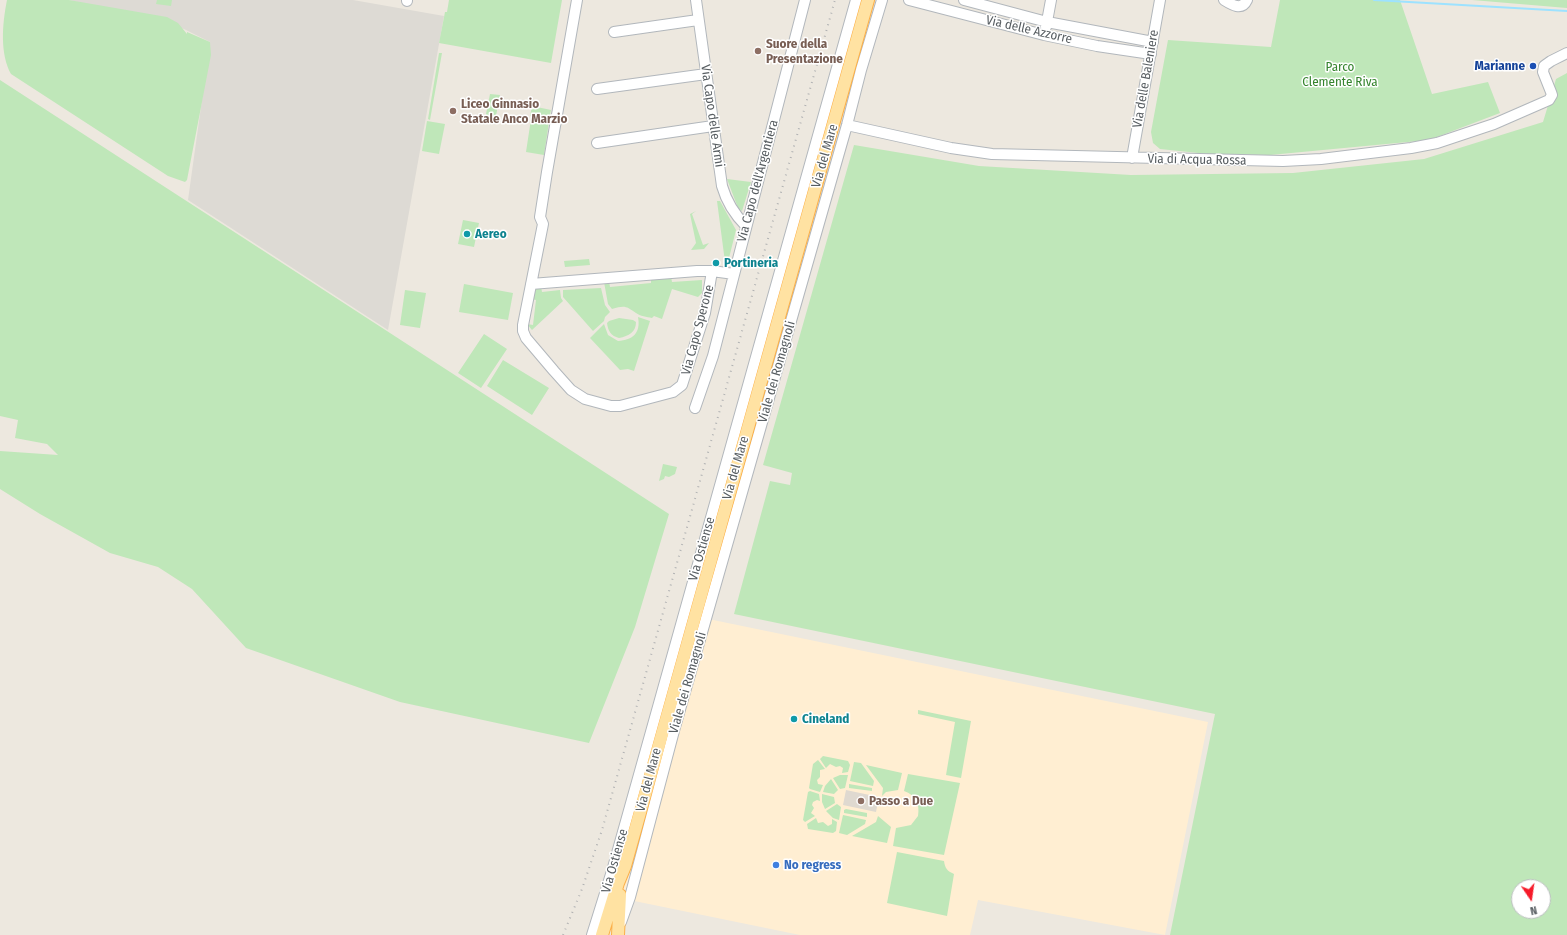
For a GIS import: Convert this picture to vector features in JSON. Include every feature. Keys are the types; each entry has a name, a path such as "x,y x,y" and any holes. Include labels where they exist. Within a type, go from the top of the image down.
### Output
{"main road":[{"name":"Via del Mare","path":"602,935 618,883 625,866 680,665 868,0"},
{"name":"Viale dei Romagnoli","path":"618,931 619,902 625,866"}],"street":[{"name":"Via Capo Sperone","path":"576,0 540,216 543,224 523,327 526,338 559,378 576,394 592,402 617,406 673,392 682,385 704,313 712,271"},
{"name":"Via Capo delle Armi","path":"696,0 713,126 724,191 736,213 746,226"},
{"name":"Via Capo dell'Argentiera","path":"695,408 708,374 805,0"},
{"name":"Via Ostiense","path":"592,935 612,872 856,0"},
{"name":"Viale dei Romagnoli","path":"618,931 630,897 675,727 882,0"},
{"name":"Via delle Azzorre","path":"964,0 1047,22 1152,42"},
{"path":"1044,35 1051,0"},
{"name":"Via delle Baleniere","path":"1132,158 1160,0"},
{"path":"1224,0 1233,5 1240,6 1245,4 1247,0"},
{"name":"Via delle Azzorre","path":"916,1 1044,35 1097,46 1151,54"},
{"path":"614,32 698,20"},
{"name":"Via di Acqua Rossa","path":"847,125 951,148 1011,156 1283,161 1314,159 1411,148 1437,143 1477,131 1548,100 1552,95 1551,89 1543,72 1544,66 1557,57 1567,53"},
{"path":"597,89 706,74"},
{"path":"597,143 713,126"},
{"name":"Via Capo Sperone","path":"532,284 697,271 712,271 734,274"}],"shaded area":[{"path":"69,0 353,0 444,16 388,330 188,200 210,42 184,29"},
{"path":"684,614 1208,722 1165,935 978,900 970,935 800,935 605,895"},
{"name":"Passo a Due","path":"846,790 879,797 876,812 843,805"}],"green space":[{"path":"7,0 69,0 167,17 178,23 187,34 187,32 210,42 211,55 187,180 185,182 168,176 11,74 5,58 3,39"},
{"path":"157,0 172,0 171,6 156,4"},
{"path":"449,0 562,0 551,63 439,43"},
{"name":"Parco Clemente Riva","path":"1280,0 1400,0 1432,94 1488,82 1500,113 1429,140 1270,155 1208,154 1160,149 1153,143 1151,132 1168,40 1271,47"},
{"path":"1472,0 1567,0 1567,8"},
{"path":"439,53 442,53 430,120 428,119"},
{"path":"1567,73 1567,935 1170,935 1215,714 734,614 770,481 790,485 792,473 763,465 854,145 979,166 1131,175 1293,173 1424,159 1543,122 1556,79"},
{"path":"0,80 669,514 635,627 589,743 400,702 246,648 192,589 158,567 110,553 40,514 0,489 0,451 58,455 47,444 15,438 18,420 0,416"},
{"path":"490,94 500,95 495,121 485,119"},
{"path":"532,106 551,110 549,120 530,116"},
{"path":"531,119 549,122 544,155 526,152"},
{"path":"427,121 445,124 439,154 422,151"},
{"path":"727,179 751,182 742,211 738,208"},
{"path":"717,201 720,201 736,230 728,262 725,262"},
{"path":"696,211 692,214 703,245 709,243 704,249 691,250 696,243 690,214"},
{"path":"463,220 479,223 474,247 458,244"},
{"path":"589,259 590,265 565,267 564,261"},
{"path":"671,276 672,282 702,280 702,293 698,297 672,289 662,319 654,316 652,318 642,316 625,307 612,309 608,304 604,282 609,281 610,287 651,283 651,278"},
{"path":"464,284 513,293 508,320 459,312"},
{"path":"541,286 542,292 560,290 563,301 532,330 527,324 533,325 536,300 531,299 535,287"},
{"path":"601,288 605,305 610,312 605,317 604,321 593,331 563,297 563,290"},
{"path":"405,290 426,293 420,328 400,325"},
{"path":"638,317 650,321 634,371 628,369 620,370 590,338 604,324 608,335 618,341 628,339 635,335 637,331 639,323"},
{"path":"619,318 633,320 636,322 636,325 631,333 619,338 610,333 607,323"},
{"path":"484,334 507,349 481,388 458,373"},
{"path":"503,360 549,388 532,415 487,386"},
{"path":"663,464 677,467 675,474 669,477 665,476 664,479 659,481"},
{"path":"918,710 971,721 961,778 946,775 955,722 918,714"},
{"path":"823,756 848,761 850,765 848,772 842,773 843,768 830,764 826,768 820,759"},
{"path":"818,760 825,769 820,770 820,777 817,780 818,784 823,785 820,792 809,788 813,764"},
{"path":"854,762 861,763 874,781 873,786 850,781"},
{"path":"866,765 902,773 898,790 886,792 882,796 883,788"},
{"path":"908,774 960,783 944,855 893,846 896,828 911,825 918,816 918,804 916,800 912,795 904,791"},
{"path":"840,775 848,775 845,788 840,789 833,778"},
{"path":"831,779 838,790 834,794 823,792 825,786"},
{"path":"849,784 872,788 872,791 849,788"},
{"path":"810,791 819,794 820,801 817,800 813,802 812,805 814,808 811,813 815,816 805,822 803,820 808,792"},
{"path":"822,794 834,797 835,803 825,809 822,802"},
{"path":"837,804 841,807 839,820 833,818 826,811"},
{"path":"846,809 867,813 867,817 844,813 844,810"},
{"path":"843,815 866,820 865,824 847,835 839,833"},
{"path":"878,816 891,827 887,843 852,836 876,822"},
{"path":"816,818 818,823 823,822 828,826 832,824 832,819 837,822 836,831 833,833 808,829 807,824"},
{"path":"897,852 944,861 947,869 954,874 947,916 887,903"}],"waterway":[{"path":"1374,0 1567,11"}],"railway":[{"path":"563,935 582,889 602,830 835,0"}],"place":[{"name":"Suore della Presentazione","path":"758,51"},
{"name":"Marianne","path":"1533,66"},
{"name":"Liceo Ginnasio Statale Anco Marzio","path":"453,111"},
{"name":"Aereo","path":"467,234"},
{"name":"Portineria","path":"716,263"},
{"name":"Cineland","path":"794,719"},
{"name":"Passo a Due","path":"861,801"},
{"name":"No regress","path":"776,865"}]}
